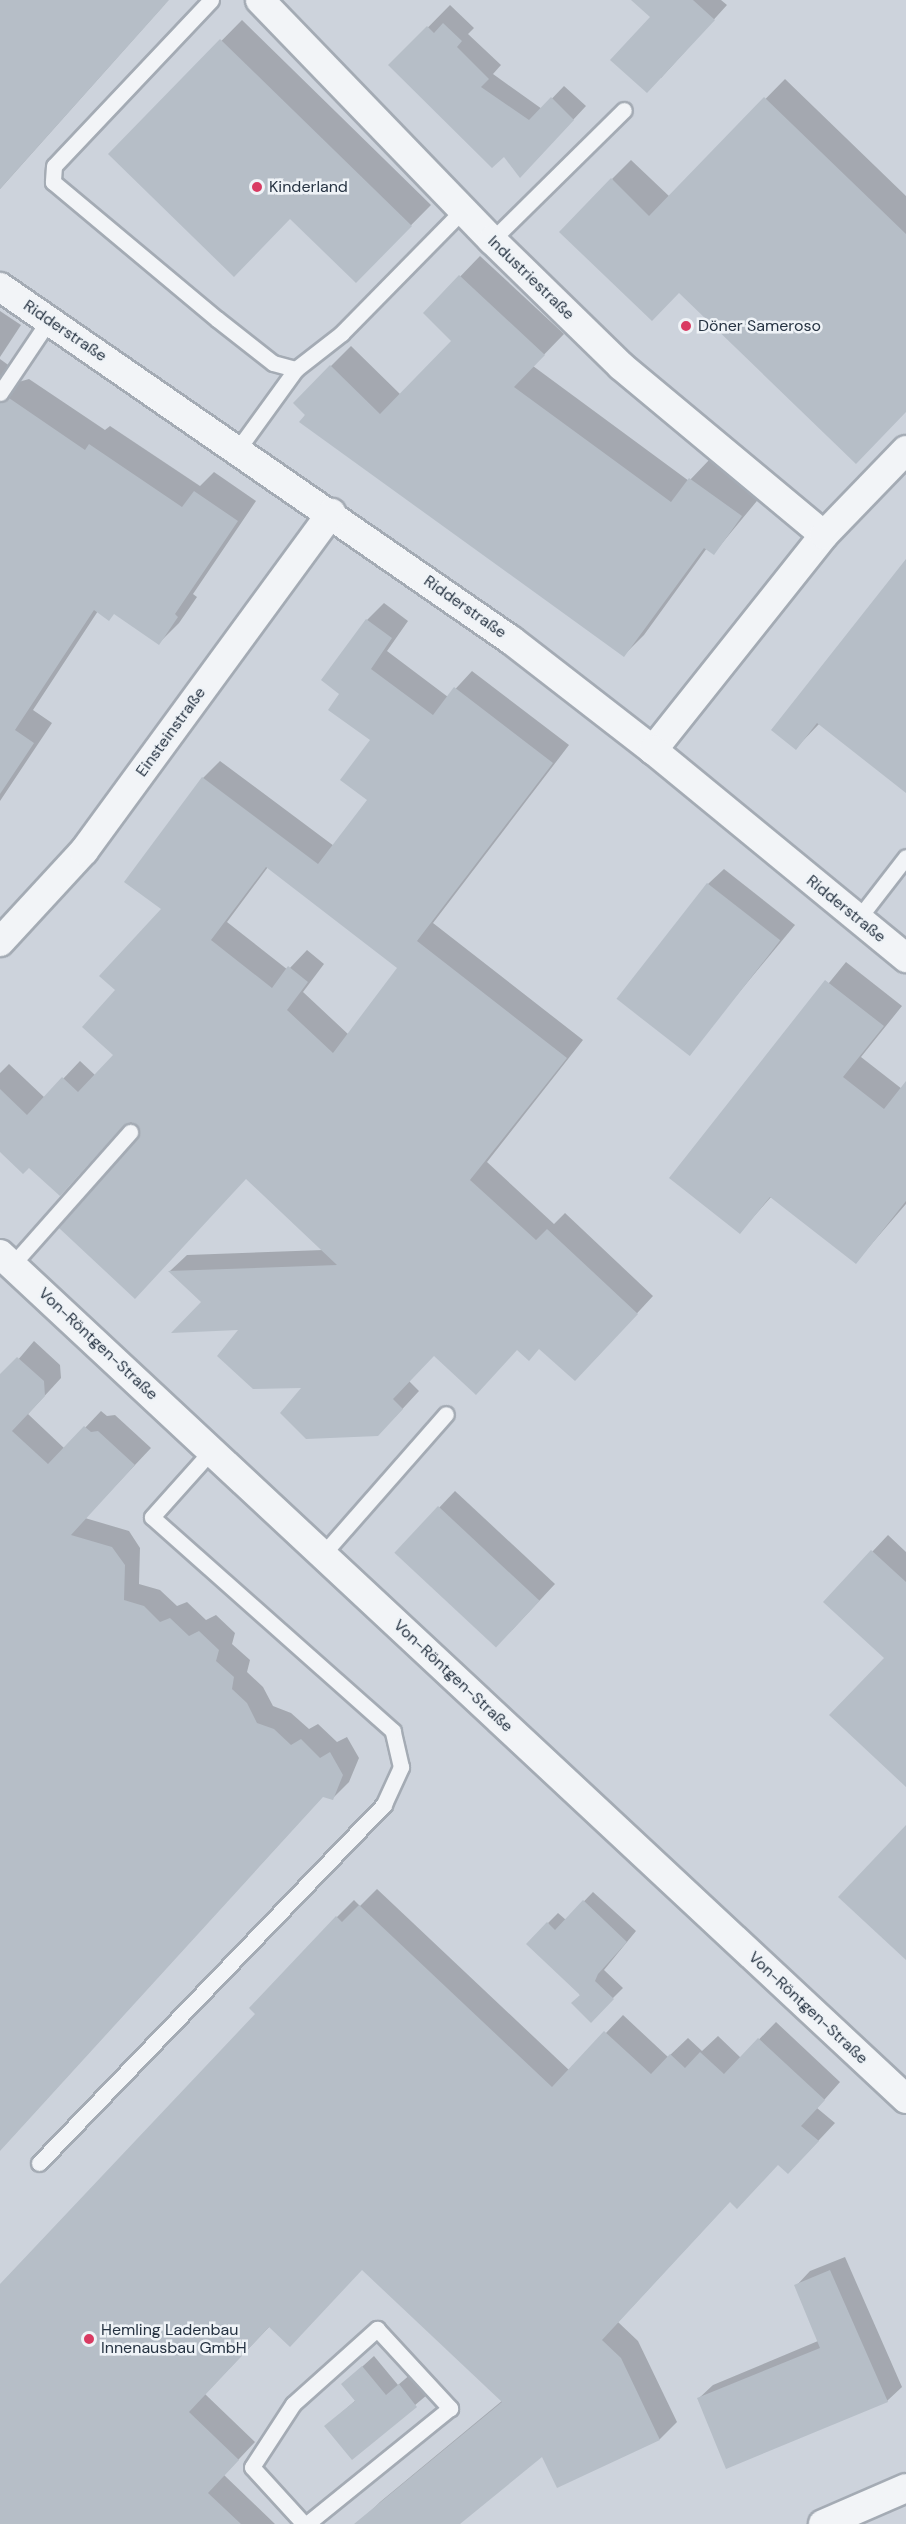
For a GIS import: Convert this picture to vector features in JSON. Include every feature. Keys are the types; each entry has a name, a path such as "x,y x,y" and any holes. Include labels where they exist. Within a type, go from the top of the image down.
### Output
{"street":[{"name":"Industriestraße","path":"260,0 492,240 621,366 824,535"},
{"name":"Ridderstraße","path":"0,287 331,513 511,640 652,750 906,958"},
{"path":"652,750 824,535 906,450"},
{"name":"Einsteinstraße","path":"0,942 84,851 331,513"},
{"name":"Von-Röntgen-Straße","path":"6,1259 906,2099"},
{"path":"824,2524 906,2488"}],"lane":[{"path":"211,0 54,166 53,182 273,363 296,369"},
{"path":"492,240 624,110"},
{"path":"238,449 296,369 342,333 463,210"},
{"path":"0,393 49,320"},
{"path":"858,919 906,856"},
{"path":"6,1259 129,1132"},
{"path":"322,1554 446,1414"},
{"path":"39,2163 384,1804 401,1767 393,1731 152,1517 212,1450"},
{"path":"377,2329 450,2408 306,2524 252,2467 293,2404 377,2329"}],"shaded area":[{"path":"0,0 906,0 906,2524 0,2524"}],"building":[{"path":"0,0 169,0 0,189"},
{"path":"631,0 693,0 715,20 647,93 610,60 650,17"},
{"path":"443,23 462,41 457,47 489,79 481,87 529,120 551,97 574,120 520,178 504,157 492,168 388,65 427,26 434,33"},
{"name":"Kinderland","path":"220,39 412,226 356,283 290,219 234,277 108,154"},
{"path":"764,97 906,234 906,412 856,464 679,293 652,321 559,232 611,178 649,216"},
{"path":"459,275 545,355 514,387 671,502 689,478 742,516 714,555 704,548 624,657 299,422 305,415 293,403 330,365 380,414 451,341 423,313"},
{"path":"9,398 85,450 89,444 182,507 194,491 238,521 175,614 178,617 159,645 114,614 109,621 94,610 15,730 34,743 0,794 0,403"},
{"path":"906,559 906,793 817,723 796,750 771,730"},
{"path":"366,619 392,638 371,669 433,715 454,687 553,763 417,941 567,1058 470,1180 536,1240 547,1229 638,1314 575,1381 539,1349 529,1361 517,1350 476,1395 434,1356 393,1399 403,1409 378,1436 306,1439 280,1413 301,1388 253,1389 217,1356 238,1330 171,1333 201,1302 168,1271 337,1265 246,1179 135,1299 59,1228 137,1138 139,1128 131,1122 123,1126 60,1196 29,1168 23,1174 0,1152 0,1089 27,1115 62,1077 78,1092 113,1055 82,1027 115,990 99,976 161,909 124,882 202,777 318,864 367,800 340,780 370,740 328,710 339,694 321,680","holes":["266,867 397,968 333,1053 287,1010 308,982 288,966 272,988 211,940"]},
{"path":"707,883 780,940 690,1056 616,999"},
{"path":"825,980 884,1026 843,1077 884,1109 906,1081 906,1201 856,1264 770,1197 740,1234 669,1178"},
{"path":"17,1357 44,1381 45,1396 12,1431 48,1464 84,1426 91,1432 98,1431 135,1465 71,1535 112,1547 125,1565 124,1600 144,1606 160,1622 170,1618 189,1636 199,1631 219,1650 216,1661 234,1677 232,1689 247,1703 257,1723 274,1729 291,1745 301,1739 320,1758 330,1752 343,1775 333,1800 323,1797 0,2151 0,1374"},
{"path":"438,1506 540,1601 496,1648 394,1553"},
{"path":"871,1550 906,1582 906,1787 829,1715 884,1658 823,1602"},
{"path":"906,1825 906,1960 838,1897"},
{"path":"583,1900 627,1942 598,1974 595,1981 614,1999 591,2023 571,2003 580,1995 526,1944 547,1922 555,1930"},
{"path":"359,1905 552,2087 604,2031 651,2074 670,2054 685,2068 700,2052 724,2074 758,2038 825,2100 801,2126 819,2141 788,2174 778,2165 737,2209 730,2202 602,2340 621,2358 660,2440 557,2488 542,2457 460,2524 354,2524 502,2402 362,2270 290,2347 269,2327 189,2412 239,2460 208,2493 241,2524 0,2524 0,2284 255,2014 249,2008 336,1916 342,1922"},
{"path":"830,2270 888,2402 726,2469 697,2398 820,2348 794,2285"},
{"path":"362,2366 386,2395 399,2384 417,2407 352,2460 324,2426 355,2401 341,2384"}],"place":[{"name":"Kinderland","path":"257,187"},
{"name":"Döner Sameroso","path":"686,326"},
{"name":"Hemling Ladenbau Innenausbau GmbH","path":"89,2339"}]}
